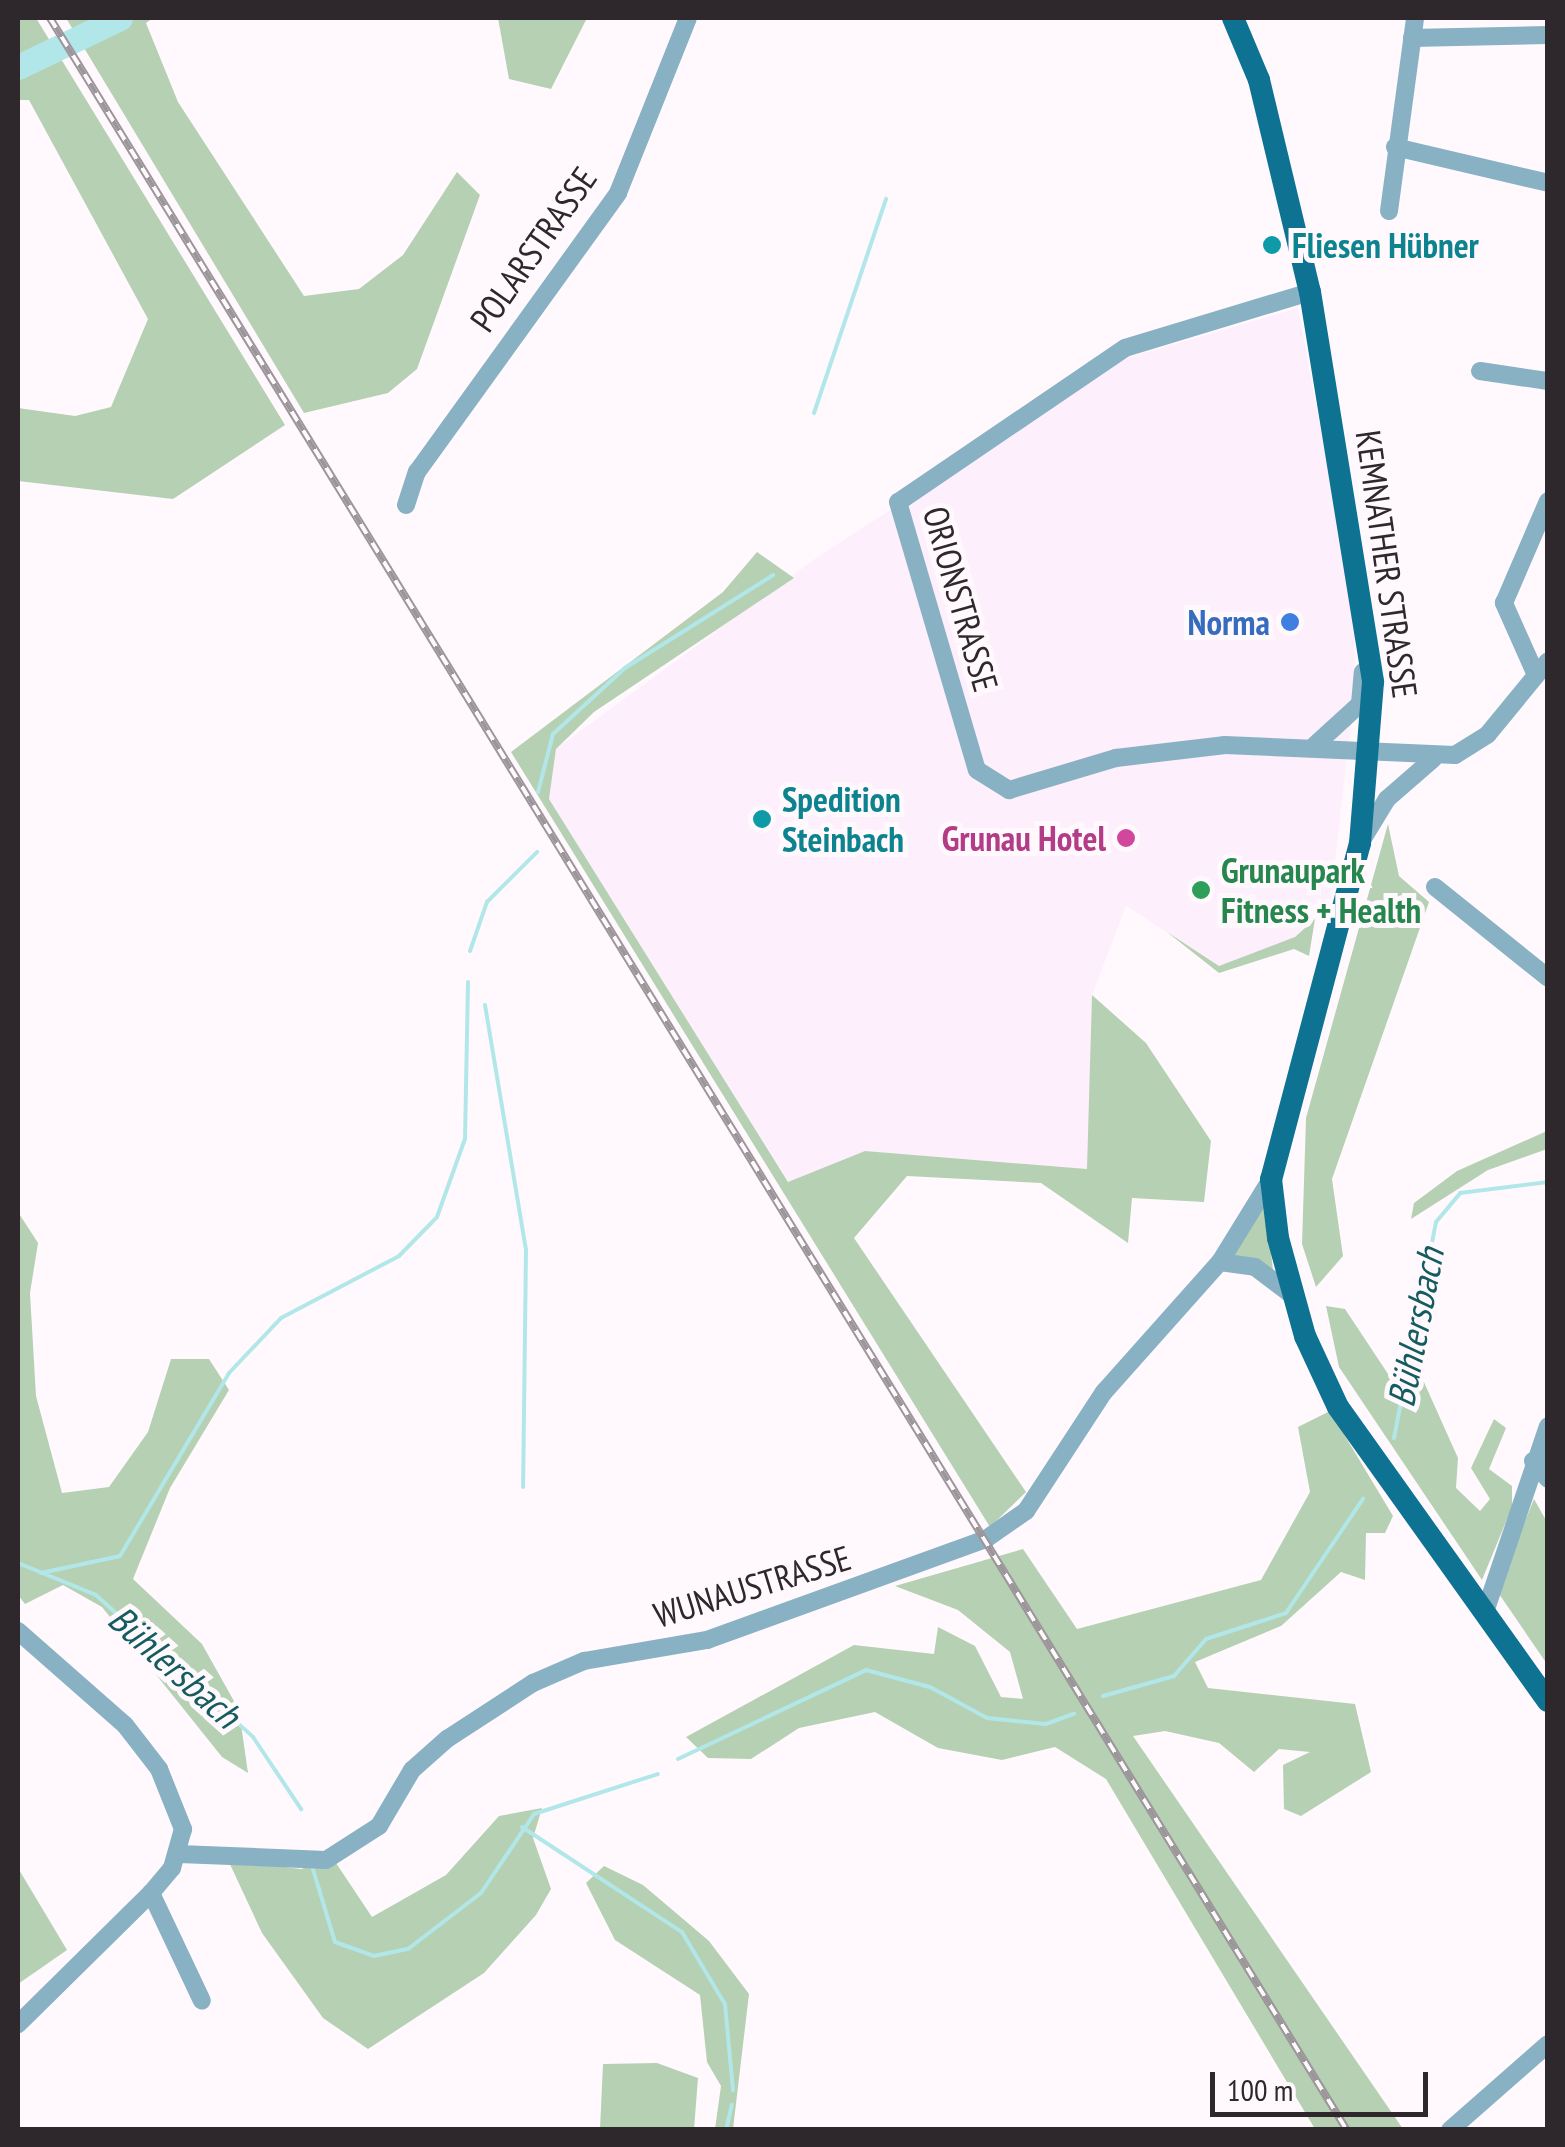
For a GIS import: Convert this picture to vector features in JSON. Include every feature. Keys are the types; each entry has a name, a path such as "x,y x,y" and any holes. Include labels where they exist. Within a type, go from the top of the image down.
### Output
{"main road":[{"name":"KEMNATHER STRASSE","path":"1233,18 1258,80 1310,292 1368,631 1373,756 1360,843 1272,1180 1292,1295 1338,1407 1548,1701"}],"street":[{"name":"POLARSTRASSE","path":"406,505 417,472 618,194 688,18"},
{"path":"1389,211 1415,18"},
{"path":"1412,38 1548,35"},
{"path":"1396,146 1548,182"},
{"name":"ORIONSTRASSE","path":"1310,292 1124,348 898,502 977,770 990,781 1009,790 1116,758 1314,746 1373,756 1433,759"},
{"path":"1480,371 1548,381"},
{"path":"1360,843 1387,800 1433,759 1472,748 1542,668 1504,603 1548,500"},
{"path":"1314,746 1360,704 1368,631"},
{"path":"1435,887 1548,978"},
{"name":"WUNAUSTRASSE","path":"179,1854 304,1865 326,1860 379,1826 412,1770 447,1739 533,1682 584,1661 707,1640 932,1566 1016,1519 1104,1392 1220,1262 1272,1180"},
{"path":"1220,1262 1255,1266 1292,1295"},
{"path":"1485,1612 1533,1460 1548,1426"},
{"path":"1533,1460 1548,1479"},
{"path":"18,1630 84,1681 160,1769 183,1828 179,1854 152,1894 18,2024"},
{"path":"152,1894 202,2001"},
{"path":"1450,2130 1548,2044"}],"shaded area":[{"path":"1298,308 1354,610 1355,688 1330,905 1295,937 1219,966 1126,906 1092,995 1088,1169 865,1151 789,1182 561,824 549,799 556,749 819,556 1124,359"}],"green space":[{"path":"18,18 36,18 285,425 173,499 18,481 18,408 75,416 111,407 148,319 29,100 18,100"},
{"path":"66,18 153,18 146,23 178,102 304,296 359,289 403,255 457,172 480,195 417,369 388,393 304,413"},
{"path":"498,18 587,18 551,89 509,79"},
{"path":"757,552 794,578 594,712 556,749 549,799 788,1182 865,1151 1087,1169 1092,995 1146,1043 1211,1141 1204,1202 1132,1198 1128,1243 1041,1183 907,1176 854,1238 1026,1492 990,1527 511,752 723,592"},
{"path":"1388,824 1399,876 1429,902 1332,1179 1343,1256 1316,1287 1302,1244 1306,1118"},
{"path":"1315,919 1309,956 1294,949 1219,973 1167,932 1219,966 1295,937"},
{"path":"1547,1131 1547,1149 1488,1170 1411,1219 1414,1203 1457,1171"},
{"path":"1263,1207 1266,1210 1274,1279 1228,1260"},
{"path":"18,1212 38,1243 30,1293 36,1396 62,1493 109,1487 148,1432 171,1359 209,1359 229,1390 170,1488 133,1579 202,1644 239,1710 248,1773 222,1757 102,1607 63,1585 25,1604 18,1595"},
{"path":"1326,1306 1345,1309 1392,1380 1423,1380 1458,1458 1456,1488 1480,1511 1490,1499 1471,1468 1494,1419 1506,1428 1489,1469 1512,1486 1512,1507 1482,1580 1339,1367"},
{"path":"1330,1411 1393,1516 1385,1533 1366,1533 1365,1580 1341,1572 1281,1626 1195,1662 1208,1688 1355,1704 1371,1772 1301,1816 1284,1809 1283,1765 1310,1752 1279,1749 1254,1772 1219,1743 1165,1731 1133,1736 1403,2129 1315,2129 1106,1779 1055,1747 1002,1760 938,1748 875,1712 799,1728 751,1759 708,1758 686,1737 854,1645 934,1654 938,1627 975,1646 1001,1697 1023,1699 1010,1652 958,1610 895,1586 1023,1549 1077,1629 1261,1580 1310,1492 1298,1427"},
{"path":"1534,1499 1547,1522 1547,1664 1497,1591"},
{"path":"542,1808 533,1838 551,1889 536,1915 484,1973 368,2049 323,2018 262,1933 228,1860 301,1869 334,1860 372,1917 446,1875 499,1816"},
{"path":"604,1866 643,1885 709,1941 749,1994 733,2129 715,2129 721,2086 707,2062 700,1995 615,1940 586,1883"},
{"path":"18,1868 67,1950 18,1984"},
{"path":"657,2063 698,2078 694,2129 600,2129 603,2064"}],"waterway":[{"path":"18,67 120,18"},
{"path":"814,413 886,199"},
{"path":"538,792 553,734 625,668 773,575"},
{"path":"470,951 487,902 537,852"},
{"path":"41,1573 120,1556 229,1373 281,1318 399,1256 437,1217 465,1139 468,982"},
{"path":"485,1005 526,1249 523,1487"},
{"name":"Bühlersbach","path":"1394,1438 1436,1222 1460,1193 1548,1182"},
{"name":"Bühlersbach","path":"1103,1696 1174,1676 1206,1639 1286,1613 1363,1499"},
{"name":"Bühlersbach","path":"18,1563 96,1595 253,1737 301,1809"},
{"name":"Bühlersbach","path":"678,1759 866,1670 930,1687 987,1718 1046,1724 1074,1714"},
{"name":"Bühlersbach","path":"312,1866 335,1942 374,1956 408,1949 481,1893 534,1814 658,1774"},
{"path":"522,1827 682,1932 725,2004 733,2091"},
{"path":"726,2130 732,2105"}],"railway":[{"path":"50,18 1347,2130"}],"place":[{"name":"Fliesen Hübner","path":"1272,245"},
{"name":"Norma","path":"1290,622"},
{"name":"Spedition Steinbach","path":"762,819"},
{"name":"Grunau Hotel","path":"1126,838"},
{"name":"Grunaupark Fitness + Health","path":"1201,890"}]}
